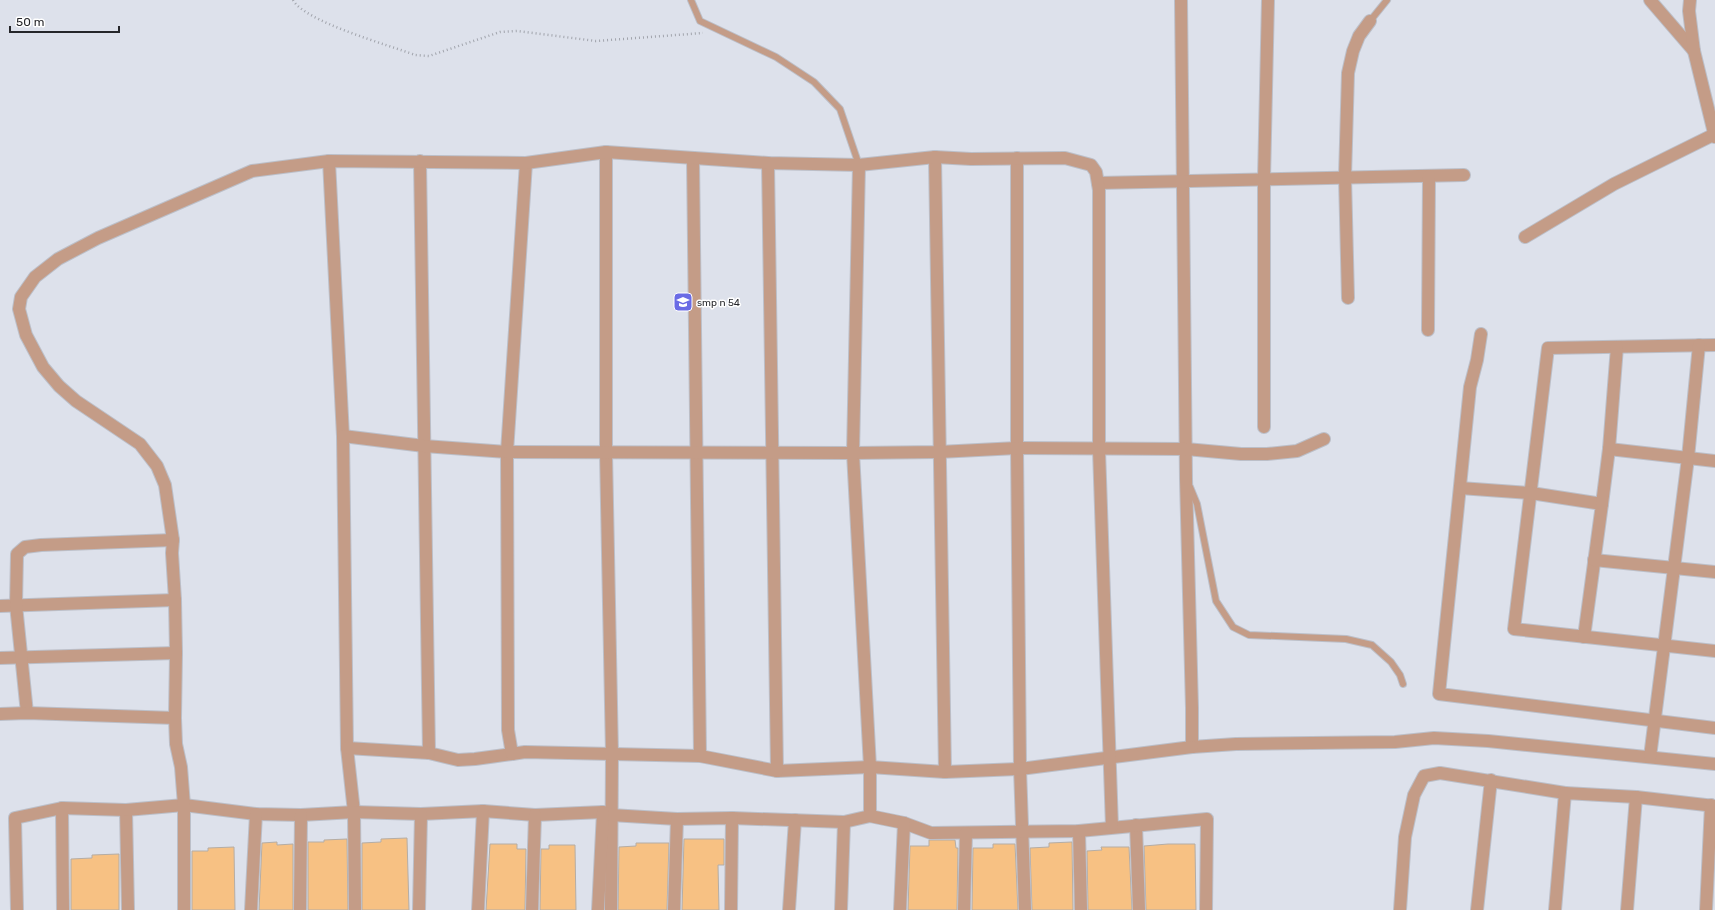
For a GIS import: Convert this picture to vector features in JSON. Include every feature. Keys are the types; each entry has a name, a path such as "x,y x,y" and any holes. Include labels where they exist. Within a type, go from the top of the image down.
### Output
{"street":[{"path":"1181,0 1186,479 1192,747"},
{"path":"1264,427 1264,178 1268,0"},
{"path":"1650,0 1694,51"},
{"path":"1525,237 1614,184 1714,136 1694,51 1689,11 1690,0"},
{"path":"1348,298 1345,177 1348,73 1356,44 1370,21"},
{"path":"598,910 612,754 606,452 606,152"},
{"path":"184,910 184,805 181,767 176,744 175,718 176,653 172,554 173,540 165,485 151,457 140,444 76,401 51,377 26,335 19,308 21,297 35,277 58,259 105,235 252,171 329,161 526,163 606,152 768,163 859,164 935,157 1065,158 1091,165 1096,172 1098,183 1099,450 1112,828"},
{"path":"935,157 945,772"},
{"path":"693,158 695,453 700,756"},
{"path":"1017,158 1017,448 1020,769 1025,910"},
{"path":"329,161 343,436 348,748 354,812 355,910"},
{"path":"420,161 429,753"},
{"path":"512,754 508,730 507,452 526,163"},
{"path":"768,163 777,771"},
{"path":"859,164 853,453 870,767 870,816"},
{"path":"1098,183 1264,178 1464,175"},
{"path":"1428,330 1429,176"},
{"path":"1481,334 1477,360 1470,387 1439,694 1715,728"},
{"path":"1650,757 1688,458 1699,345"},
{"path":"1715,345 1548,348 1514,629 1715,651"},
{"path":"1584,637 1609,449 1617,347"},
{"path":"343,436 424,446 507,452 695,453 939,452 1017,448 1099,450 1186,449 1241,454 1267,454 1297,451 1324,439"},
{"path":"1609,449 1715,461"},
{"path":"1460,488 1531,493 1602,504"},
{"path":"27,713 16,606 17,554 25,547 173,540"},
{"path":"1594,560 1715,572"},
{"path":"0,606 175,600"},
{"path":"0,658 176,653"},
{"path":"0,714 27,713 175,718"},
{"path":"348,748 429,753 462,760 525,752 700,756 777,771 870,767 945,772 1020,769 1192,747 1236,744 1376,742 1434,738 1488,741 1715,764"},
{"path":"1400,910 1405,837 1414,795 1424,776 1440,773 1565,793 1636,797 1713,806 1706,910"},
{"path":"1477,910 1490,780"},
{"path":"1555,910 1565,793"},
{"path":"1628,910 1636,797"},
{"path":"17,910 15,818 62,808 126,810 184,805 256,814 301,815 354,812 421,814 483,811 535,815 607,814 677,819 732,818 844,822 870,816 904,823 931,833 1079,831 1207,819 1206,910"},
{"path":"62,808 63,910"},
{"path":"126,810 128,910"},
{"path":"478,910 483,811"},
{"path":"251,910 256,814"},
{"path":"419,910 421,814"},
{"path":"607,814 611,910"},
{"path":"300,910 301,815"},
{"path":"532,910 535,815"},
{"path":"731,910 732,818"},
{"path":"674,910 677,819"},
{"path":"789,910 795,820"},
{"path":"841,910 844,822"},
{"path":"900,910 904,823"},
{"path":"1136,825 1139,910"},
{"path":"1079,831 1081,910"},
{"path":"964,910 966,833"}],"lane":[{"path":"691,0 700,21 776,57 814,82 840,109 859,164"},
{"path":"1370,21 1387,0"},
{"path":"1186,479 1197,504 1216,601 1233,627 1249,636 1346,639 1372,645 1391,662 1400,675 1403,684"}],"path":[{"path":"292,0 307,13 322,22 415,55 429,56 500,32 517,31 596,41 721,32"}],"building":[{"path":"407,838 409,910 362,910 362,843 381,842 381,839"},
{"path":"347,839 348,910 308,910 308,842 324,842 324,840"},
{"path":"684,839 724,839 724,865 718,865 719,910 682,910"},
{"path":"929,840 955,840 956,848 958,848 957,910 908,910 910,846 929,846"},
{"path":"277,842 277,845 293,844 293,910 259,910 262,843"},
{"path":"1072,842 1073,910 1032,910 1030,848 1049,847 1049,843"},
{"path":"636,843 669,843 667,910 618,910 619,847 636,846"},
{"path":"490,844 517,844 517,849 526,849 525,910 486,910"},
{"path":"993,844 1015,844 1018,910 972,910 973,848 993,848"},
{"path":"1195,844 1196,910 1146,910 1144,846"},
{"path":"549,845 575,845 576,910 540,910 541,849 549,849"},
{"path":"234,847 235,910 192,910 192,851 208,851 208,848"},
{"path":"1101,847 1129,847 1132,910 1088,910 1087,851 1102,850"},
{"path":"119,854 119,910 71,910 71,859 92,858 92,855"}],"place":[{"name":"smp n 54","path":"683,302"}]}
